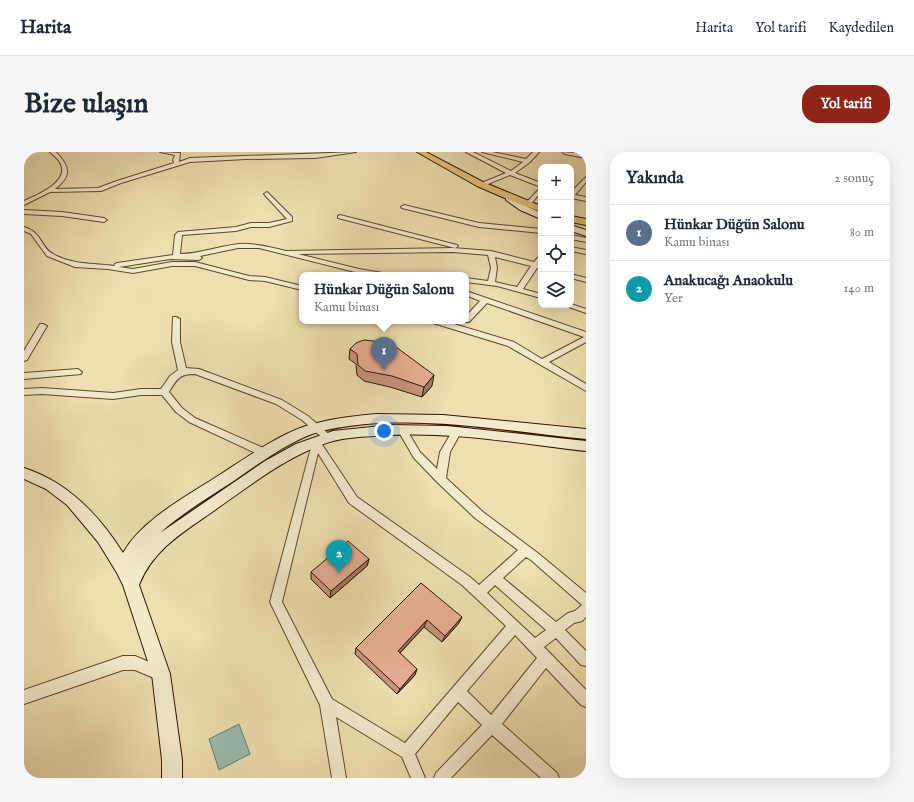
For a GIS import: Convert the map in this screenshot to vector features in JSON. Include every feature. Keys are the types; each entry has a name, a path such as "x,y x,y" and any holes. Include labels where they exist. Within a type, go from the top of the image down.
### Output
{"main road":[{"path":"421,152 481,185 509,198 538,208"},
{"path":"509,198 523,208 538,215"},
{"path":"574,220 586,222"},
{"path":"574,229 586,233"},
{"path":"131,585 137,570 145,557 158,544 272,463 321,436 342,422 405,418 449,420 586,434"},
{"path":"123,568 130,554 138,543 160,524 265,453 291,439 427,428 586,446"},
{"path":"24,473 51,485 72,501 104,537 123,568 131,585 161,674 171,772"}],"street":[{"path":"24,203 51,191 59,184 65,173 63,161 53,152"},
{"path":"163,152 180,153 176,160 177,163"},
{"path":"256,157 261,152"},
{"path":"51,191 100,190 119,182 177,163 199,159 315,156 353,152"},
{"path":"469,152 512,174 538,183"},
{"path":"485,152 528,161"},
{"path":"481,185 512,174 528,161 536,152"},
{"path":"565,152 586,156"},
{"path":"574,193 586,179"},
{"path":"527,205 538,192"},
{"path":"176,257 178,235 180,233 236,229 269,225 290,220 290,218 267,194"},
{"path":"574,197 586,200"},
{"path":"404,207 479,225 538,231"},
{"path":"24,212 62,214 104,220"},
{"path":"340,217 409,233 439,243 482,252"},
{"path":"24,229 33,233 46,252 54,258 75,265 108,267 134,272 172,264 196,264 249,278 265,278"},
{"path":"574,238 586,240"},
{"path":"108,267 193,256 221,249 250,245 288,252 359,272"},
{"path":"288,252 445,250 491,253 538,266 519,289"},
{"path":"574,250 586,252"},
{"path":"491,253 494,268 491,283"},
{"path":"193,256 299,287"},
{"path":"344,272 347,268"},
{"path":"574,277 586,280"},
{"path":"469,280 491,283 538,295"},
{"path":"469,294 586,335"},
{"path":"469,317 486,299"},
{"path":"574,308 586,312"},
{"path":"176,319 176,342 182,371"},
{"path":"465,324 511,344 586,388"},
{"path":"24,358 43,326"},
{"path":"543,362 586,339"},
{"path":"164,392 174,378 182,371 196,371 279,402 305,418 321,436 353,500 466,582 535,646 586,700"},
{"path":"24,376 78,372"},
{"path":"24,382 42,391"},
{"path":"24,392 42,391 113,396 141,392 164,392"},
{"path":"164,392 179,410 192,420 265,453"},
{"path":"402,429 417,455 479,515 540,562 586,601"},
{"path":"441,479 445,452 456,432"},
{"path":"321,436 276,602 327,704 339,778"},
{"path":"478,593 496,578 524,550"},
{"path":"496,578 557,630 586,660"},
{"path":"535,646 572,617 578,617 586,609"},
{"path":"406,752 514,626"},
{"path":"441,778 492,725 546,658"},
{"path":"24,697 123,663 135,663 161,674"},
{"path":"458,692 492,725 552,778"},
{"path":"327,704 406,752 418,778"}],"water":[{"path":"239,724 250,754 219,770 209,739"}],"building":[{"path":"364,340 382,342 396,347 434,375 424,387 392,376 365,371 358,365 357,354 350,349 356,343"},
{"path":"348,541 369,559 331,591 311,572"},
{"path":"421,583 462,617 445,636 427,620 398,651 417,669 400,689 356,648"}],"place":[{"name":"Hünkar Düğün Salonu","path":"384,370"},
{"name":"Anakucağı Anaokulu","path":"339,573"}]}
